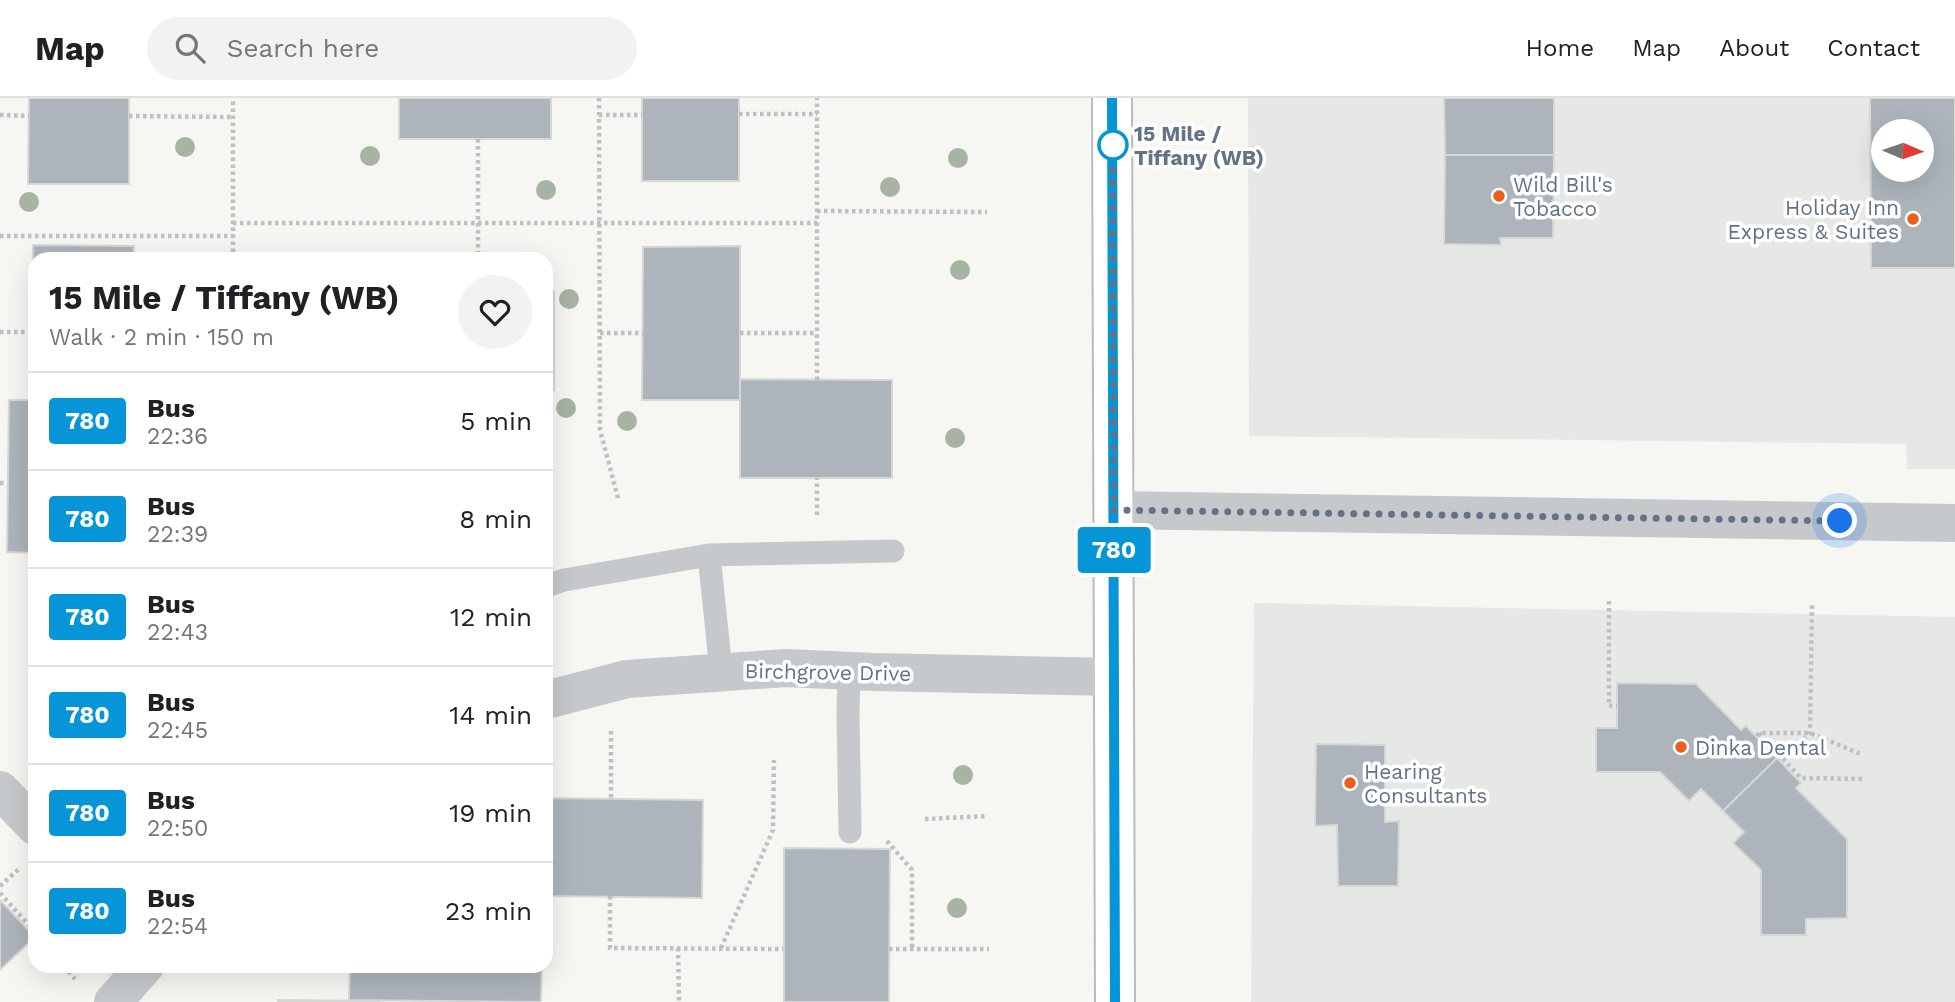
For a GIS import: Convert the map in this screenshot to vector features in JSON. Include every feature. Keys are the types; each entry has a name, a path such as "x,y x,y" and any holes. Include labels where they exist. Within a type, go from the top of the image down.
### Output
{"main road":[{"path":"1112,98 1115,1002"}],"street":[{"path":"1114,510 1955,523"},
{"name":"Birchgrove Drive","path":"553,698 627,679 786,668 1113,677"},
{"path":"0,790 28,819"},
{"path":"113,1002 139,973"}],"lane":[{"path":"553,584 709,555 892,551"},
{"path":"709,555 722,671"},
{"path":"849,671 850,832"}],"path":[{"path":"233,98 233,252"},
{"path":"599,98 600,430 618,498"},
{"path":"817,98 817,380"},
{"path":"739,114 817,114"},
{"path":"0,115 29,116"},
{"path":"599,115 642,115"},
{"path":"129,116 233,117"},
{"path":"478,139 478,252"},
{"path":"817,211 988,212"},
{"path":"233,223 817,223"},
{"path":"0,236 233,236"},
{"path":"0,332 28,332"},
{"path":"600,333 643,333"},
{"path":"740,333 817,333"},
{"path":"817,478 817,516"},
{"path":"0,483 7,483"},
{"path":"1609,601 1609,706 1617,706"},
{"path":"1783,758 1810,733 1812,605"},
{"path":"611,731 611,799"},
{"path":"1863,755 1810,733 1758,735 1801,778 1864,779"},
{"path":"721,948 773,830 774,760"},
{"path":"925,819 988,816"},
{"path":"885,839 912,870 912,949"},
{"path":"0,886 22,866"},
{"path":"0,893 28,924"},
{"path":"610,896 610,948 783,949"},
{"path":"678,948 678,1002"},
{"path":"889,949 989,949"}],"shaded area":[{"path":"1248,98 1955,98 1955,469 1907,469 1906,444 1249,436"},
{"path":"1254,603 1955,617 1955,1002 1251,1002"}],"building":[{"path":"29,98 129,98 129,184 28,184"},
{"path":"399,98 551,98 551,139 399,139"},
{"path":"642,98 739,98 739,181 642,181"},
{"path":"1444,98 1554,98 1554,155 1445,155"},
{"name":"Holiday Inn Express & Suites","path":"1870,98 1955,98 1955,268 1871,268"},
{"name":"Wild Bill's Tobacco","path":"1445,155 1554,155 1553,238 1500,238 1501,245 1444,244"},
{"path":"33,245 134,246 134,252 33,252"},
{"path":"740,246 740,400 642,400 643,247"},
{"path":"553,291 554,291 553,390"},
{"path":"740,379 892,380 892,478 740,478"},
{"path":"9,400 28,400 28,553 7,552"},
{"name":"Dinka Dental","path":"1617,683 1696,684 1741,730 1746,726 1777,758 1723,811 1701,789 1689,801 1660,772 1596,772 1596,728 1617,728"},
{"name":"Hearing Consultants","path":"1316,744 1385,745 1385,822 1399,821 1398,886 1338,886 1337,825 1315,826"},
{"path":"1777,758 1801,783 1796,788 1847,839 1847,918 1806,919 1806,935 1761,935 1761,870 1733,843 1744,832 1723,811"},
{"path":"553,798 703,800 702,898 553,896"},
{"path":"784,848 890,849 889,1002 784,1002"},
{"path":"0,900 28,930 28,944 0,970"},
{"path":"350,973 542,973 541,1002 349,1000"},
{"path":"379,1001 379,1002 278,1002"}],"bus line":[{"name":"780","path":"1112,98 1115,1002"}],"place":[{"name":"15 Mile / Tiffany (WB)","path":"1113,145"},
{"name":"Wild Bill's Tobacco","path":"1499,196"},
{"name":"Holiday Inn Express & Suites","path":"1913,219"},
{"name":"Dinka Dental","path":"1681,747"},
{"name":"Hearing Consultants","path":"1350,783"}],"route":[{"path":"1113,145 1114,510 1840,521"}]}
